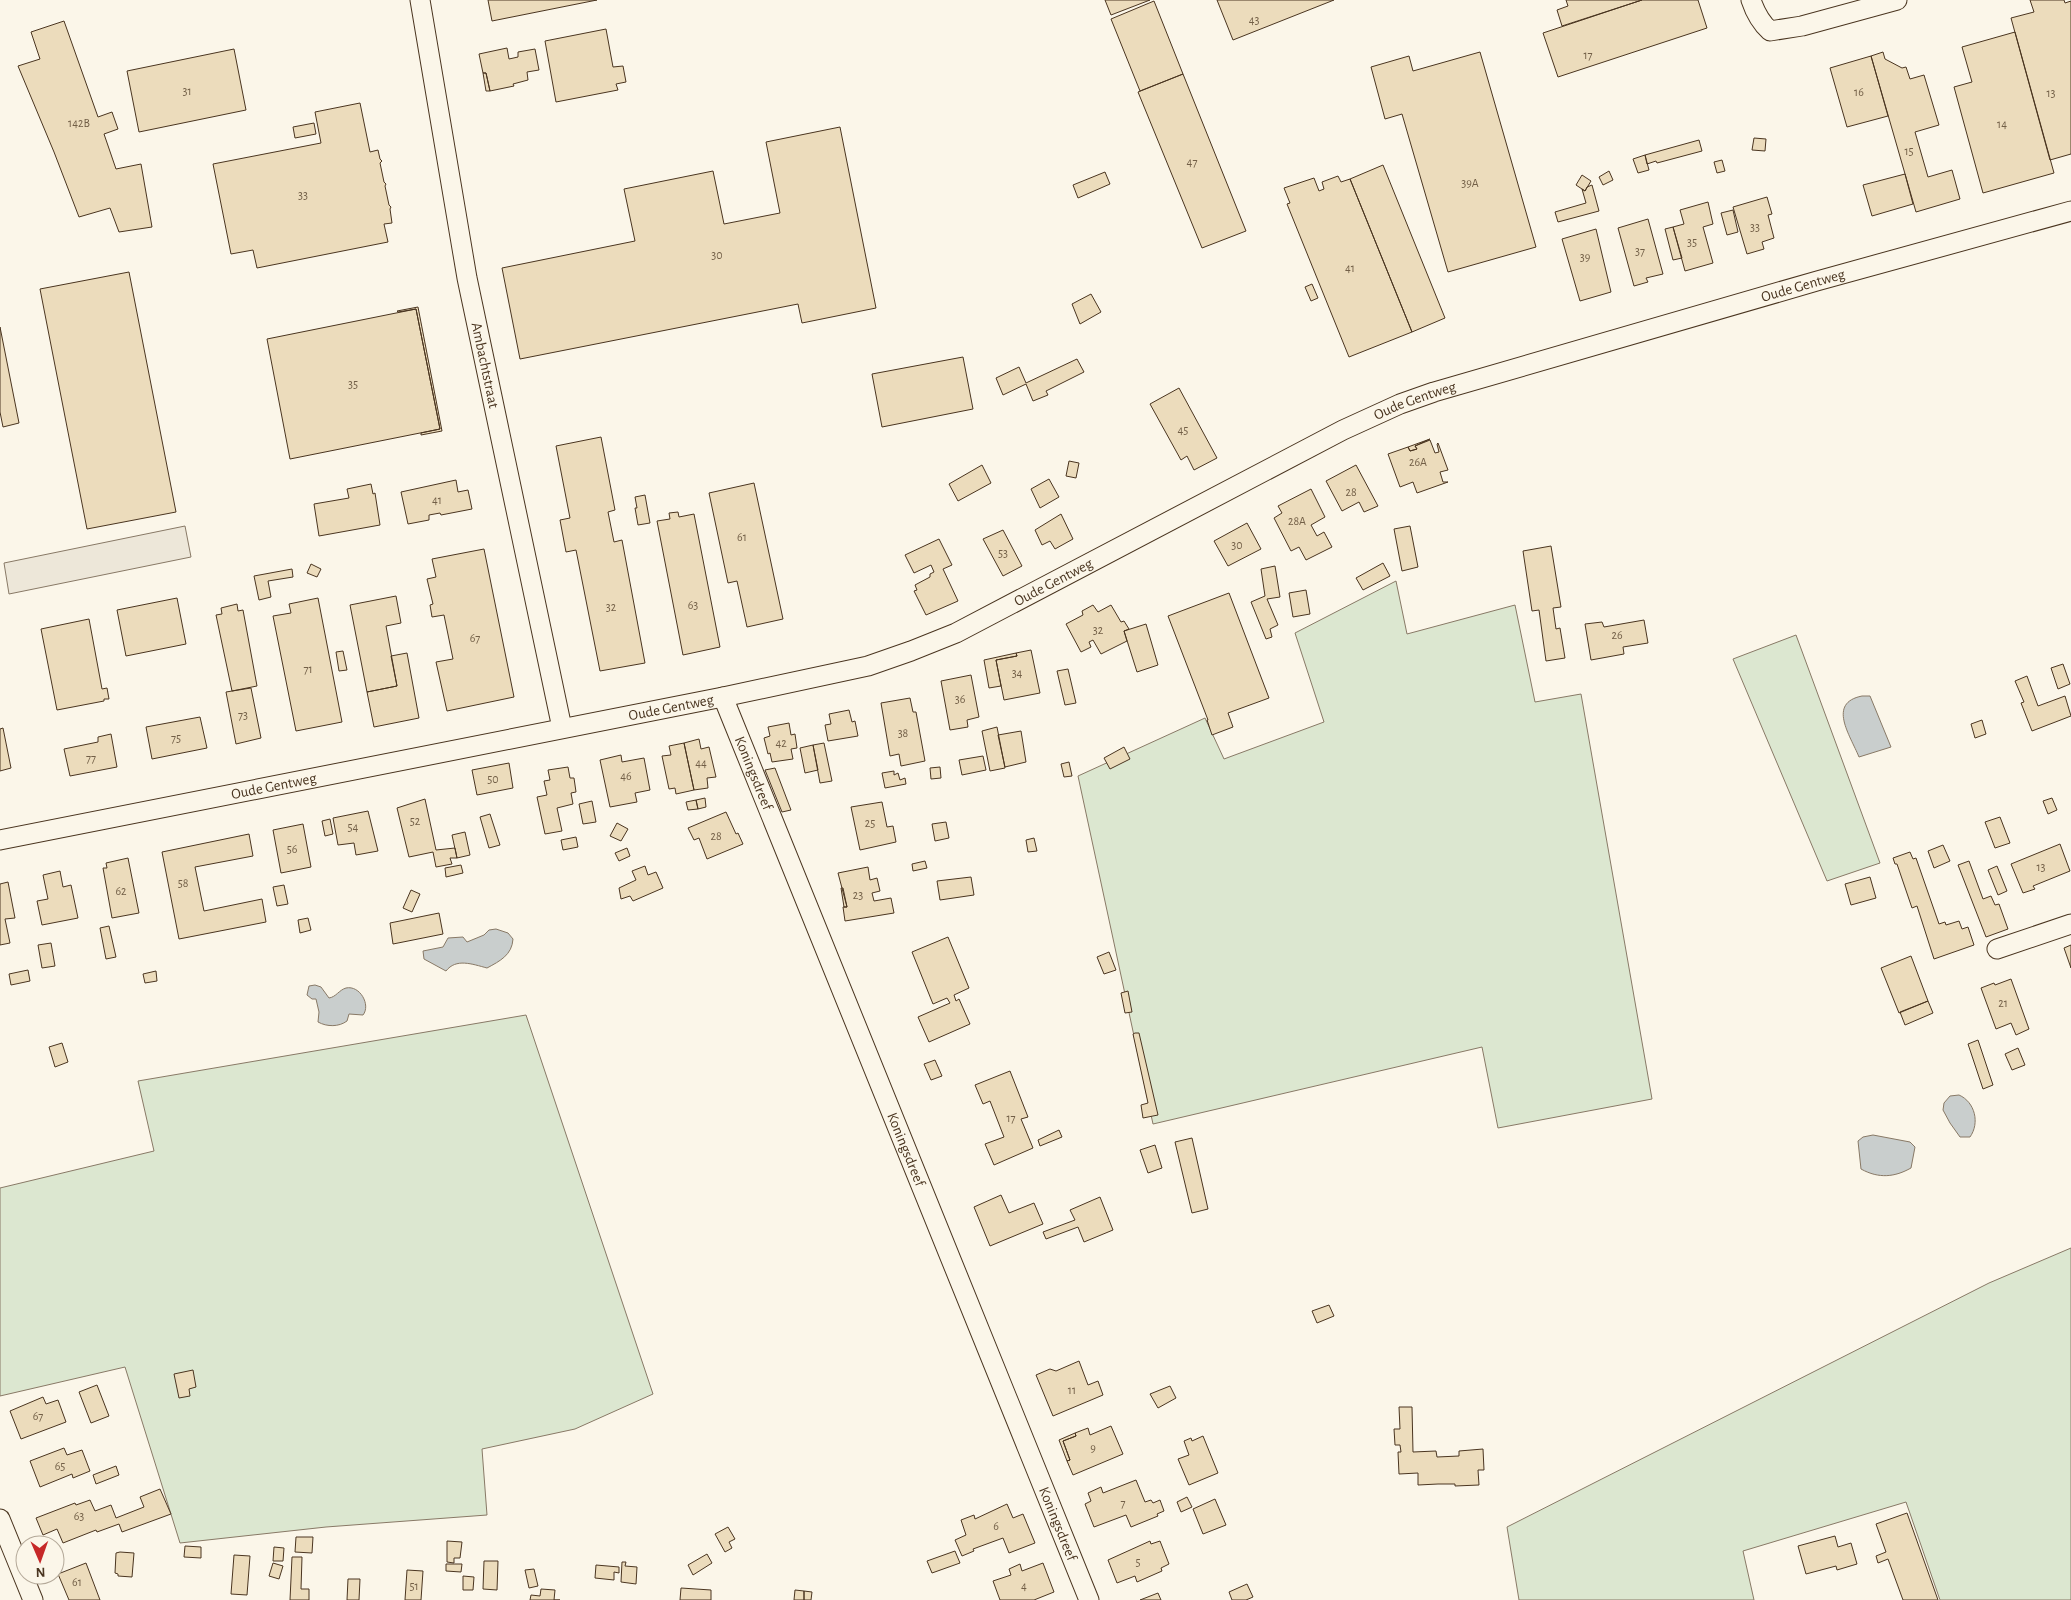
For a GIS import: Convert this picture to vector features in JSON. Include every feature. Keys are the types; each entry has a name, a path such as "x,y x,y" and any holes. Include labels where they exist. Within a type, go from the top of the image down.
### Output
{"street":[{"name":"Ambachtstraat","path":"420,0 466,278 562,728"},
{"path":"1751,0 1755,12 1770,31 1802,26 1897,0"},
{"name":"Oude Gentweg","path":"0,840 723,697 868,666 911,652 956,633 1300,452 1370,417 1409,401 1817,281 2071,211"},
{"name":"Koningsdreef","path":"723,697 1089,1600"},
{"path":"1997,949 2071,924"},
{"path":"0,1519 33,1600"}],"green space":[{"path":"1396,581 1407,634 1515,605 1535,702 1581,694 1652,1099 1498,1128 1482,1047 1153,1124 1078,776 1205,718 1224,759 1324,722 1295,633"},
{"path":"1796,635 1880,863 1827,881 1733,659"},
{"path":"526,1015 653,1394 575,1429 482,1449 487,1515 326,1527 180,1543 125,1367 0,1396 0,1188 154,1151 138,1081"},
{"path":"2071,1248 2071,1600 1940,1600 1906,1502 1743,1551 1754,1600 1519,1600 1507,1527 1989,1283"}],"shaded area":[{"path":"185,526 191,557 9,594 4,563"},
{"path":"1862,696 1870,696 1891,747 1859,757 1847,730 1843,713 1845,705 1851,700"},
{"path":"496,929 508,933 513,939 512,945 504,957 487,968 459,963 446,971 424,959 423,951 443,947 448,938 463,937 467,942 484,935 489,930"},
{"path":"309,986 321,987 329,998 346,988 356,990 365,1001 366,1006 363,1015 349,1014 347,1021 333,1026 318,1022 319,1012 316,999 312,999 307,995"},
{"path":"1959,1095 1969,1103 1974,1113 1975,1126 1970,1137 1960,1137 1943,1110 1944,1103 1950,1096"},
{"path":"1873,1135 1910,1142 1915,1147 1911,1168 1887,1176 1861,1169 1858,1141 1863,1137"}],"building":[{"path":"488,0 597,0 492,21"},
{"path":"1105,0 1150,0 1111,15"},
{"path":"1217,0 1334,0 1233,40"},
{"path":"1566,0 1642,0 1562,26 1557,10 1568,6"},
{"path":"1642,0 1698,0 1707,28 1558,77 1543,33"},
{"path":"2030,0 2064,0 2065,3 2071,1 2071,154 2050,160 2011,18 2034,12"},
{"path":"1154,1 1183,74 1140,91 1111,19"},
{"path":"64,21 98,117 112,112 118,129 104,134 116,169 141,164 152,227 119,232 110,208 79,217 18,66 40,59 31,32"},
{"path":"606,29 613,67 623,66 626,82 616,84 618,90 556,102 545,41"},
{"path":"2015,32 2054,173 1983,193 1954,87 1972,82 1962,47"},
{"path":"507,48 509,59 518,57 518,52 535,49 539,70 527,72 528,80 513,84 514,86 490,91 486,73 483,73 479,54"},
{"path":"234,49 246,110 139,132 127,71"},
{"path":"1480,52 1536,247 1448,272 1402,114 1385,119 1371,67 1409,56 1413,71"},
{"path":"1883,52 1885,59 1902,68 1906,67 1910,79 1924,75 1939,125 1915,132 1928,177 1952,170 1960,199 1916,212 1871,56"},
{"path":"1871,56 1888,116 1847,127 1830,68"},
{"path":"483,73 486,73 490,91 486,91"},
{"path":"1183,74 1246,231 1202,248 1138,92"},
{"path":"360,103 370,152 378,150 382,161 380,163 391,207 392,223 384,224 388,242 257,268 253,250 231,254 213,164 321,143 315,112"},
{"path":"314,123 316,134 295,138 293,127"},
{"path":"840,127 876,308 802,323 798,304 520,359 502,268 635,241 624,189 713,171 724,224 780,213 766,142"},
{"path":"1754,138 1766,139 1765,151 1752,150"},
{"path":"1699,140 1702,151 1647,164 1645,155"},
{"path":"1645,155 1649,170 1638,173 1633,159"},
{"path":"1722,160 1725,171 1717,173 1714,162"},
{"path":"1383,165 1445,318 1412,332 1350,179"},
{"path":"1609,171 1613,180 1603,185 1599,177"},
{"path":"1105,172 1110,184 1078,198 1073,185"},
{"path":"1905,174 1913,204 1872,216 1863,185"},
{"path":"1582,175 1591,181 1585,191 1576,185"},
{"path":"1338,176 1341,182 1350,179 1412,332 1349,357 1287,204 1290,203 1284,188 1314,178 1319,191 1324,189 1322,182"},
{"path":"1592,185 1599,211 1558,222 1555,212 1586,203 1582,189 1585,191 1587,187"},
{"path":"1767,197 1772,214 1768,215 1774,238 1762,242 1764,249 1747,254 1733,207"},
{"path":"1708,202 1713,224 1703,227 1713,263 1685,271 1673,227 1684,224 1680,210"},
{"path":"1733,210 1738,232 1727,235 1721,213"},
{"path":"1648,219 1663,274 1646,278 1648,282 1634,286 1618,228"},
{"path":"1673,227 1682,258 1673,260 1665,229"},
{"path":"1596,229 1611,292 1580,301 1562,239"},
{"path":"129,272 176,512 87,529 40,289"},
{"path":"1312,284 1318,298 1311,301 1305,287"},
{"path":"1091,294 1101,312 1080,324 1072,304"},
{"path":"418,307 442,431 421,435 421,433 440,429 416,309 397,311"},
{"path":"416,309 440,429 290,459 267,339"},
{"path":"0,327 19,423 3,427 0,412"},
{"path":"963,357 973,409 882,427 872,374"},
{"path":"1077,359 1084,372 1046,391 1048,395 1033,401 1026,384 1003,395 996,378 1019,367 1026,383"},
{"path":"1179,388 1217,458 1194,470 1187,456 1181,460 1150,404"},
{"path":"601,437 615,510 608,512 614,542 622,540 645,663 600,671 576,550 566,552 560,520 570,518 556,446"},
{"path":"1430,439 1415,446 1417,449 1410,451 1408,447"},
{"path":"1430,440 1435,453 1439,452 1438,443 1448,470 1440,472 1443,482 1448,482 1417,493 1413,482 1400,487 1388,454 1408,447 1410,451 1417,449 1415,446"},
{"path":"1069,461 1079,463 1076,478 1066,476"},
{"path":"982,465 991,483 958,501 949,484"},
{"path":"1356,465 1378,506 1364,512 1359,502 1342,511 1326,481"},
{"path":"1049,479 1059,497 1040,508 1031,489"},
{"path":"456,480 458,492 468,490 472,509 441,515 440,513 429,515 429,520 408,524 401,492"},
{"path":"754,483 783,619 747,627 737,581 728,583 709,493"},
{"path":"371,484 373,494 375,493 380,525 319,536 314,504 349,498 347,489"},
{"path":"1311,489 1325,517 1311,525 1317,536 1324,532 1332,547 1306,560 1299,547 1291,551 1274,518 1282,513 1278,506"},
{"path":"645,495 650,523 638,525 635,497"},
{"path":"678,512 679,517 694,514 720,647 683,655 657,521 670,519 669,513"},
{"path":"1061,514 1073,539 1055,549 1050,541 1042,545 1035,530"},
{"path":"1247,523 1261,549 1228,566 1214,541"},
{"path":"1410,526 1418,567 1402,571 1394,529"},
{"path":"1003,530 1022,566 1003,576 983,539"},
{"path":"939,539 952,565 943,569 958,601 926,615 914,591 917,590 915,585 930,577 930,574 934,572 931,565 914,573 905,555"},
{"path":"1551,546 1561,607 1553,608 1556,629 1560,628 1565,658 1546,661 1539,610 1532,611 1523,551"},
{"path":"484,549 514,697 447,711 436,662 453,659 444,615 432,617 430,605 433,604 427,579 436,577 432,559"},
{"path":"1383,563 1390,576 1363,590 1356,578"},
{"path":"311,564 321,569 317,577 307,573"},
{"path":"1275,566 1280,597 1267,599 1278,625 1270,629 1272,637 1266,639 1251,602 1265,596 1261,569"},
{"path":"292,569 293,577 268,581 271,597 259,600 254,576"},
{"path":"1306,590 1310,614 1293,617 1289,593"},
{"path":"1229,593 1269,698 1228,713 1233,727 1212,735 1168,616"},
{"path":"396,596 401,623 386,626 397,686 367,692 350,605"},
{"path":"177,598 186,644 126,656 117,610"},
{"path":"318,598 342,722 296,731 273,616 291,613 289,604"},
{"path":"237,604 238,611 243,610 257,686 232,691 216,615 222,614 221,608"},
{"path":"1093,605 1098,612 1111,605 1121,622 1124,621 1129,629 1124,631 1127,641 1101,654 1093,640 1089,642 1091,647 1081,652 1066,624 1083,615 1082,611"},
{"path":"89,619 102,689 107,688 109,699 57,710 41,629"},
{"path":"1644,620 1648,643 1623,647 1624,654 1591,660 1585,624 1602,622 1604,627"},
{"path":"1146,624 1158,665 1137,672 1124,631"},
{"path":"1031,650 1040,693 1004,700 996,660 1017,656 1016,653"},
{"path":"343,651 347,670 339,671 336,652"},
{"path":"407,653 419,718 374,727 367,692 397,686 391,656"},
{"path":"1016,653 1017,656 996,660 1001,686 989,688 984,660"},
{"path":"2063,664 2070,684 2058,689 2051,668"},
{"path":"1068,669 1076,703 1065,705 1057,671"},
{"path":"971,675 979,717 967,720 968,727 950,730 941,681"},
{"path":"2027,676 2038,706 2065,696 2071,716 2032,731 2021,703 2024,702 2015,681"},
{"path":"251,688 261,738 236,744 226,692"},
{"path":"910,698 913,712 916,712 925,761 901,766 899,754 890,756 881,703"},
{"path":"849,710 852,722 855,721 858,736 828,741 825,725 831,724 829,714"},
{"path":"200,717 207,748 152,759 146,727"},
{"path":"1982,720 1986,734 1975,738 1971,724"},
{"path":"789,723 791,735 795,734 797,748 791,749 793,759 772,762 764,738 770,736 768,727"},
{"path":"997,727 1005,768 990,771 982,731"},
{"path":"3,728 11,768 0,771 0,729"},
{"path":"1021,731 1026,762 1005,767 998,735"},
{"path":"111,734 117,767 70,776 64,749 98,742 98,737"},
{"path":"699,739 701,749 709,747 716,777 707,778 708,788 694,790 684,743"},
{"path":"684,743 694,790 676,794 675,788 669,789 662,756 671,755 669,746"},
{"path":"824,743 832,781 820,783 813,745"},
{"path":"813,745 818,770 805,773 800,748"},
{"path":"1124,747 1130,759 1110,769 1104,758"},
{"path":"621,755 622,762 644,758 650,790 635,793 637,802 610,807 600,760"},
{"path":"983,756 986,770 962,775 959,760"},
{"path":"1069,762 1072,776 1064,777 1061,764"},
{"path":"509,763 513,788 477,795 472,770"},
{"path":"568,767 570,778 574,778 576,792 571,793 573,804 557,808 562,831 545,834 537,797 547,795 544,781 550,780 548,770"},
{"path":"940,767 941,778 931,779 930,768"},
{"path":"775,768 791,810 782,812 765,770"},
{"path":"894,771 894,775 898,773 900,780 905,778 906,784 885,788 882,773"},
{"path":"705,798 706,807 698,809 696,800"},
{"path":"2052,798 2057,810 2048,814 2043,801"},
{"path":"425,799 436,850 455,848 457,858 450,858 452,864 436,867 433,852 409,857 397,808"},
{"path":"696,800 698,809 688,810 686,802"},
{"path":"592,801 596,822 583,824 579,804"},
{"path":"882,802 887,827 893,826 896,842 860,850 851,807"},
{"path":"368,811 378,851 356,855 354,843 338,845 333,818"},
{"path":"726,812 743,844 707,859 699,838 694,840 688,828"},
{"path":"490,814 500,845 489,848 480,817"},
{"path":"2000,817 2010,843 1995,848 1985,822"},
{"path":"330,819 333,834 325,836 322,821"},
{"path":"946,822 949,838 935,841 932,824"},
{"path":"617,823 628,829 621,841 610,836"},
{"path":"303,824 311,867 281,873 273,830"},
{"path":"465,832 470,855 457,858 452,835"},
{"path":"249,834 253,856 195,867 204,911 262,899 266,922 179,939 162,852"},
{"path":"576,837 578,847 563,850 561,840"},
{"path":"1034,838 1037,851 1028,852 1026,840"},
{"path":"2060,844 2070,871 2033,886 2035,889 2023,893 2011,864"},
{"path":"1943,845 1950,861 1934,868 1928,851"},
{"path":"627,848 630,856 619,861 615,853"},
{"path":"1910,852 1913,859 1916,858 1939,924 1945,922 1946,925 1959,921 1962,929 1968,927 1974,945 1934,959 1917,906 1912,908 1897,864 1895,864 1893,858"},
{"path":"128,858 139,913 112,918 103,868 107,868 106,863"},
{"path":"925,861 927,868 913,871 912,864"},
{"path":"1969,861 1983,899 1991,896 1995,905 1999,904 2008,929 1986,937 1958,865"},
{"path":"461,865 463,873 446,877 445,868"},
{"path":"645,866 648,875 656,872 663,888 633,901 630,896 621,899 619,888 636,880 632,871"},
{"path":"1997,866 2007,891 1998,895 1988,870"},
{"path":"868,867 870,880 877,878 880,891 872,893 874,901 891,898 894,913 845,921 843,907 847,907 838,873"},
{"path":"60,871 63,887 71,885 78,918 42,925 37,901 48,899 43,875"},
{"path":"971,877 974,895 940,900 937,881"},
{"path":"1870,877 1876,898 1851,905 1845,884"},
{"path":"8,882 15,918 5,919 10,943 0,945 0,884"},
{"path":"284,885 288,904 277,906 273,887"},
{"path":"841,888 843,888 847,907 844,907"},
{"path":"411,890 420,894 412,912 403,908"},
{"path":"439,913 443,934 393,944 390,923"},
{"path":"308,918 311,930 300,933 298,920"},
{"path":"109,926 116,957 106,959 100,928"},
{"path":"948,937 969,988 954,995 956,1001 959,999 970,1024 929,1042 918,1017 950,1003 947,998 933,1004 912,952"},
{"path":"51,943 55,966 42,968 38,945"},
{"path":"2071,945 2071,968 2064,948"},
{"path":"1109,952 1116,970 1104,974 1097,957"},
{"path":"1911,956 1928,1001 1899,1013 1881,968"},
{"path":"28,970 30,981 11,985 9,974"},
{"path":"156,971 157,981 145,983 143,974"},
{"path":"2011,979 2029,1029 2016,1035 2011,1023 1996,1029 1981,988"},
{"path":"1128,991 1132,1012 1125,1013 1121,993"},
{"path":"1928,1001 1933,1013 1905,1025 1900,1012"},
{"path":"1139,1033 1158,1115 1143,1118 1141,1105 1148,1103 1133,1034"},
{"path":"1978,1040 1993,1085 1983,1089 1968,1044"},
{"path":"62,1043 68,1062 55,1067 49,1047"},
{"path":"2018,1048 2025,1065 2012,1070 2005,1054"},
{"path":"935,1060 942,1076 931,1080 924,1064"},
{"path":"1010,1071 1028,1117 1021,1119 1033,1148 994,1165 985,1144 1004,1137 990,1101 983,1104 975,1085"},
{"path":"1059,1130 1062,1137 1040,1146 1038,1140"},
{"path":"1192,1138 1208,1209 1192,1213 1175,1142"},
{"path":"1155,1145 1162,1168 1148,1173 1140,1150"},
{"path":"1001,1195 1009,1213 1034,1203 1043,1224 990,1246 974,1207"},
{"path":"1100,1197 1113,1230 1084,1242 1078,1227 1046,1239 1043,1232 1075,1220 1070,1210"},
{"path":"1329,1305 1334,1316 1317,1323 1312,1311"},
{"path":"1079,1361 1088,1385 1098,1381 1103,1395 1053,1416 1036,1375 1050,1369 1056,1371"},
{"path":"193,1370 196,1387 189,1389 190,1396 179,1398 174,1374"},
{"path":"97,1385 109,1416 91,1423 79,1392"},
{"path":"1170,1386 1176,1398 1158,1408 1150,1394"},
{"path":"43,1397 46,1404 58,1400 66,1422 21,1439 10,1411"},
{"path":"1399,1407 1412,1407 1413,1452 1436,1451 1437,1457 1459,1456 1459,1451 1483,1449 1484,1470 1478,1470 1479,1485 1418,1485 1418,1473 1399,1474 1398,1452 1401,1452 1400,1445 1395,1445 1394,1429 1400,1429"},
{"path":"1111,1426 1123,1454 1073,1475 1067,1461 1070,1460 1063,1441 1076,1436 1075,1433 1088,1428 1090,1435"},
{"path":"1075,1433 1076,1436 1063,1441 1070,1460 1067,1461 1059,1440"},
{"path":"1203,1436 1218,1473 1189,1485 1178,1459 1189,1455 1184,1441 1191,1438 1192,1441"},
{"path":"64,1448 67,1455 82,1450 90,1471 73,1478 72,1474 40,1487 30,1461"},
{"path":"116,1466 119,1475 96,1484 93,1475"},
{"path":"1136,1480 1145,1502 1151,1500 1153,1503 1160,1500 1164,1511 1157,1514 1158,1516 1131,1527 1126,1515 1094,1527 1085,1504 1091,1501 1088,1493 1101,1487 1103,1493"},
{"path":"160,1489 171,1514 122,1532 119,1524 97,1532 96,1530 65,1542 65,1535 60,1535 57,1529 43,1535 36,1518 75,1503 76,1505 90,1500 95,1511 111,1505 116,1518 144,1507 140,1497"},
{"path":"1187,1497 1192,1507 1181,1512 1177,1502"},
{"path":"1215,1499 1226,1525 1203,1534 1193,1509"},
{"path":"1007,1504 1013,1518 1023,1514 1035,1543 1009,1553 1003,1538 973,1549 974,1551 962,1556 955,1540 966,1535 961,1520 974,1515 975,1519"},
{"path":"1907,1513 1938,1600 1903,1600 1888,1559 1878,1563 1876,1556 1886,1552 1876,1524"},
{"path":"728,1527 735,1539 729,1542 732,1548 725,1552 715,1534"},
{"path":"1835,1536 1838,1547 1851,1543 1857,1564 1837,1570 1836,1566 1806,1574 1798,1546"},
{"path":"296,1537 313,1537 312,1553 295,1552"},
{"path":"447,1541 462,1542 460,1558 454,1558 454,1563 447,1562"},
{"path":"1150,1541 1151,1544 1160,1541 1169,1564 1161,1568 1162,1571 1137,1582 1135,1576 1117,1583 1108,1560"},
{"path":"185,1546 201,1547 201,1558 184,1557"},
{"path":"274,1547 284,1548 283,1561 273,1561"},
{"path":"955,1551 960,1563 932,1573 927,1561"},
{"path":"116,1553 134,1553 132,1577 118,1576 115,1573"},
{"path":"707,1554 712,1563 693,1575 688,1565"},
{"path":"234,1555 250,1556 247,1595 231,1594"},
{"path":"292,1557 302,1557 301,1589 309,1589 309,1600 290,1600"},
{"path":"484,1561 498,1561 497,1590 483,1589"},
{"path":"622,1562 626,1562 625,1566 637,1567 636,1584 621,1582"},
{"path":"86,1563 100,1600 69,1600 63,1585 65,1585 65,1571"},
{"path":"273,1563 283,1566 279,1579 269,1576"},
{"path":"1043,1563 1054,1592 1034,1600 1000,1600 993,1581 1011,1575 1009,1569 1020,1564 1022,1571"},
{"path":"446,1564 462,1564 461,1572 446,1571"},
{"path":"596,1565 619,1567 619,1573 614,1572 614,1580 595,1578"},
{"path":"534,1569 538,1586 529,1588 525,1570"},
{"path":"407,1570 423,1571 421,1600 405,1600"},
{"path":"463,1576 474,1577 473,1590 463,1590"},
{"path":"348,1579 360,1579 359,1600 347,1600"},
{"path":"1247,1584 1253,1597 1246,1600 1232,1600 1229,1592"},
{"path":"681,1588 711,1590 711,1600 680,1600"},
{"path":"541,1589 555,1590 554,1600 530,1600 531,1595 540,1596"},
{"path":"795,1590 804,1591 804,1600 794,1600"},
{"path":"804,1591 812,1592 811,1600 804,1600"},
{"path":"1158,1593 1161,1600 1140,1600"}]}
